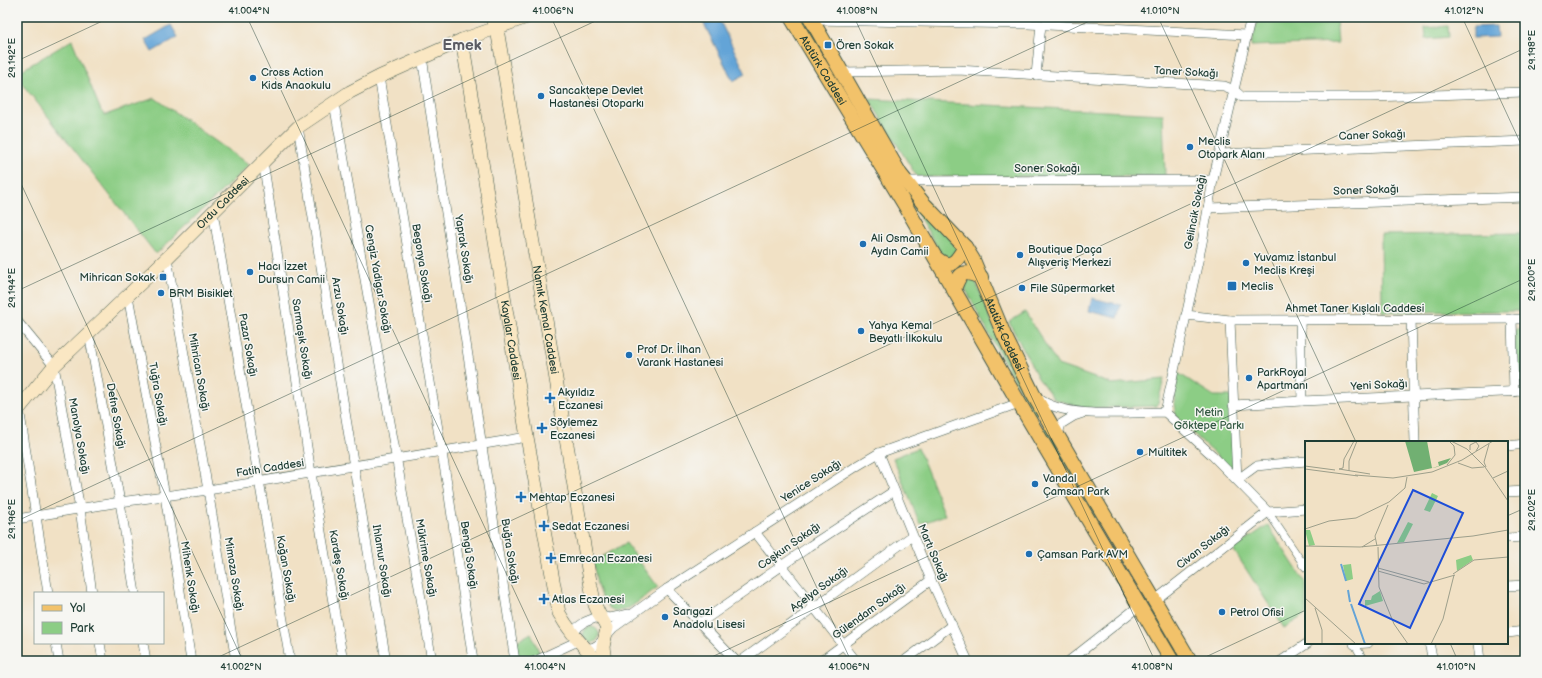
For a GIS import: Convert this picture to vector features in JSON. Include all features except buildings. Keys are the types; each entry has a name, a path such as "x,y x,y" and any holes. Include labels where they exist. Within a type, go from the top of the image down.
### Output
{"main road":[{"name":"Ordu Caddesi","path":"495,26 507,17"},
{"name":"Ordu Caddesi","path":"18,410 54,366 167,258 298,127 350,92 379,77 495,26 527,17"},
{"name":"Atatürk Caddesi","path":"792,17 936,258 1019,403 1172,661"},
{"name":"Atatürk Caddesi","path":"811,18 905,180 923,203 965,247 973,260 1004,335 1033,394 1190,661"},
{"name":"Namık Kemal Caddesi","path":"495,26 586,561 595,605 600,616"},
{"name":"Kayalar Caddesi","path":"462,40 527,437 559,613 579,641 597,661"},
{"path":"936,258 942,263 952,264 956,261 965,247"},
{"path":"954,289 960,276 968,272 981,277"},
{"path":"600,616 607,628 603,647 605,661"}],"street":[{"name":"Gelincik Sokağı","path":"1165,412 1202,243 1213,180 1250,17"},
{"path":"811,18 1028,21 1041,25 1246,35"},
{"path":"1036,75 1041,25"},
{"name":"Yaprak Sokağı","path":"422,57 482,445"},
{"name":"Taner Sokağı","path":"843,72 958,70 1224,86 1234,90 1242,97 1372,98 1525,92"},
{"name":"Begonya Sokağı","path":"379,77 441,452"},
{"name":"Cengiz Yadigar Sokağı","path":"334,103 397,459"},
{"name":"Arzu Sokağı","path":"298,127 354,466"},
{"name":"Caner Sokağı","path":"1220,154 1525,141"},
{"name":"Sarmaşık Sokağı","path":"263,161 311,473"},
{"name":"Soner Sokağı","path":"905,180 1213,180"},
{"name":"Soner Sokağı","path":"1208,208 1525,197"},
{"name":"Pazar Sokağı","path":"213,212 258,482"},
{"name":"Mihrican Sokağı","path":"167,258 208,490"},
{"name":"Tuğra Sokağı","path":"128,296 165,496"},
{"name":"Ahmet Taner Kışlalı Caddesi","path":"1186,315 1230,320 1525,319"},
{"path":"1300,319 1302,401"},
{"path":"1512,319 1514,392"},
{"path":"1230,320 1237,480"},
{"path":"1411,320 1415,441"},
{"path":"17,321 54,366"},
{"name":"Defne Sokağı","path":"89,334 135,592"},
{"name":"Manolya Sokağı","path":"54,366 80,509 92,592"},
{"name":"Yeni Sokağı","path":"1234,405 1525,391"},
{"path":"1033,394 1043,402 1055,407 1083,413 1165,412 1212,455 1268,512 1305,564"},
{"name":"Yenice Sokağı","path":"605,636 634,612 667,589 879,453 1019,403"},
{"path":"18,410 48,592"},
{"path":"1060,441 1062,424 1074,416 1083,413"},
{"name":"Fatih Caddesi","path":"17,519 258,482 527,437"},
{"path":"1508,446 1525,444"},
{"name":"Buğra Sokağı","path":"482,445 515,661"},
{"name":"Bengü Sokağı","path":"441,452 448,489 473,661"},
{"name":"Martı Sokağı","path":"879,453 912,536 968,661"},
{"name":"Mükrime Sokağı","path":"397,459 432,661"},
{"path":"1237,480 1256,466 1305,461"},
{"name":"Ihlamur Sokağı","path":"354,466 386,661"},
{"name":"Kardeş Sokağı","path":"311,473 343,661"},
{"name":"Kağan Sokağı","path":"258,482 290,661"},
{"name":"Mimoza Sokağı","path":"208,490 236,661"},
{"name":"Coşkun Sokağı","path":"700,623 781,566 894,491"},
{"path":"1508,492 1525,491"},
{"name":"Mihenk Sokağı","path":"165,496 191,661"},
{"path":"1268,512 1305,509"},
{"name":"Civan Sokağı","path":"1154,601 1268,512"},
{"path":"755,532 856,661"},
{"name":"Açelya Sokağı","path":"741,661 912,536"},
{"path":"1508,538 1525,537"},
{"name":"Gülendam Sokağı","path":"821,661 931,580"},
{"path":"1508,586 1525,585"},
{"path":"667,589 736,661"},
{"path":"1069,661 1139,606"},
{"path":"579,641 578,627 585,622 600,616 610,618 634,612"},
{"path":"904,661 952,626"},
{"path":"1508,633 1525,631"},
{"path":"535,661 579,641 594,648 605,636"},
{"path":"56,644 59,661"},
{"path":"100,644 103,661"},
{"path":"143,644 146,661"},
{"path":"1281,661 1306,644"},
{"path":"1354,644 1363,661"},
{"path":"1429,644 1433,661"},
{"path":"1478,644 1480,661"}],"green space":[{"path":"801,17 806,17 824,47 956,247 957,252 951,258 943,257"},
{"path":"1258,17 1336,17 1338,43 1251,46"},
{"path":"1448,26 1449,37 1426,39 1425,28"},
{"path":"72,40 101,111 105,115 155,98 249,165 156,254 17,77 17,73"},
{"path":"869,99 1163,114 1165,176 917,177"},
{"path":"1525,233 1525,311 1382,312 1381,235"},
{"path":"964,280 975,280 1004,351 1038,413 1034,415 990,336 964,286"},
{"path":"1025,312 1058,365 1112,384 1164,379 1157,406 1085,408 1054,399 1038,378 1009,322"},
{"path":"1525,329 1525,383 1515,383 1514,330"},
{"name":"Metin Göktepe Parkı","path":"1178,373 1214,396 1231,396 1235,473 1176,417 1174,404"},
{"path":"1047,427 1187,661 1180,661 1044,429"},
{"path":"918,448 945,515 920,524 893,458"},
{"path":"1268,525 1305,582 1305,615 1284,628 1233,549"},
{"path":"626,543 658,587 627,609 616,611 609,608 600,595 593,562"},
{"path":"591,627 598,632 599,635 594,642 591,643 584,638 583,635 588,628"},
{"path":"531,633 540,654 527,661 519,661 514,643"}],"water":[{"path":"718,17 746,74 733,81 701,18"},
{"path":"171,25 178,37 152,52 145,40"},
{"path":"1496,26 1497,37 1473,38 1473,27"},
{"path":"1092,298 1121,305 1117,318 1089,311"}],"place":[{"name":"Ören Sokak","path":"828,45"},
{"name":"Cross Action Kids Anaokulu","path":"253,78"},
{"name":"Sancaktepe Devlet Hastanesi Otoparkı","path":"541,96"},
{"name":"Meclis Otopark Alanı","path":"1190,147"},
{"name":"Ali Osman Aydın Camii","path":"863,244"},
{"name":"Boutique Daça Alışveriş Merkezi","path":"1020,255"},
{"name":"Yuvamız İstanbul Meclis Kreşi","path":"1246,263"},
{"name":"Hacı İzzet Dursun Camii","path":"250,272"},
{"name":"Mihrican Sokak","path":"163,277"},
{"name":"Meclis","path":"1232,286"},
{"name":"File Süpermarket","path":"1022,288"},
{"name":"BRM Bisiklet","path":"161,293"},
{"name":"Yahya Kemal Beyatlı İlkokulu","path":"861,331"},
{"name":"Prof Dr. İlhan Varank Hastanesi","path":"629,355"},
{"name":"ParkRoyal Apartmanı","path":"1249,378"},
{"name":"Akyıldız Eczanesi","path":"550,398"},
{"name":"Söylemez Eczanesi","path":"542,428"},
{"name":"Multitek","path":"1140,452"},
{"name":"Vandal Çamsan Park","path":"1035,484"},
{"name":"Mehtap Eczanesi","path":"521,497"},
{"name":"Sedat Eczanesi","path":"544,526"},
{"name":"Çamsan Park AVM","path":"1029,554"},
{"name":"Emrecan Eczanesi","path":"551,558"},
{"name":"Atlas Eczanesi","path":"544,599"},
{"name":"Petrol Ofisi","path":"1222,612"},
{"name":"Sarıgazi Anadolu Lisesi","path":"665,617"}],"district":[{"name":"Emek","path":"462,45"}]}
